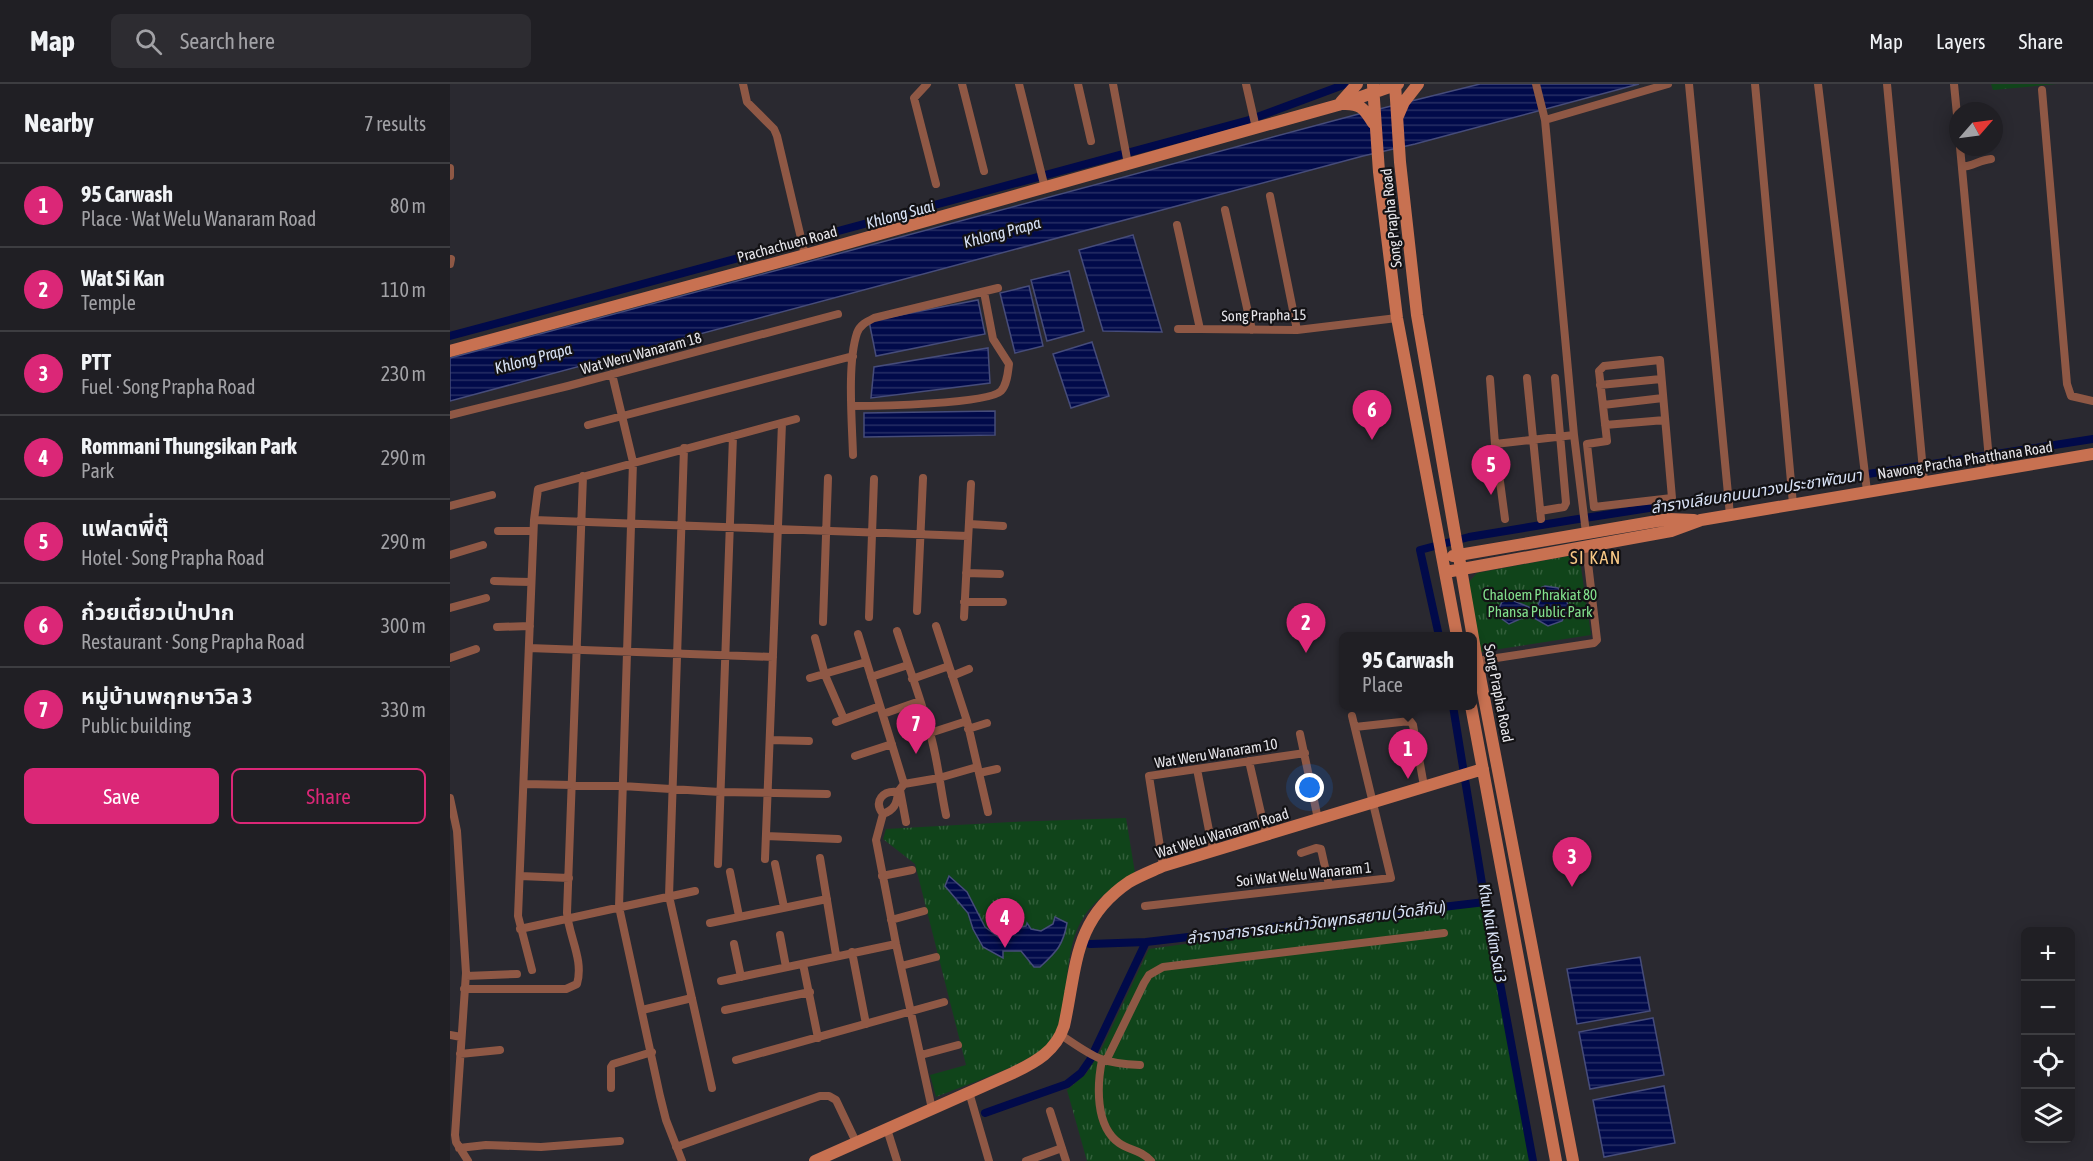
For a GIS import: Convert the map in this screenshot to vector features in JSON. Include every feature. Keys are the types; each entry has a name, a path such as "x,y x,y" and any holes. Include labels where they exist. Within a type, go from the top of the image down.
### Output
{"street":[{"path":"743,84 747,102 774,129 777,136 805,255"},
{"path":"927,84 914,98 936,184"},
{"path":"962,84 984,171"},
{"path":"1019,84 1045,186"},
{"path":"1078,84 1091,141"},
{"path":"1113,84 1127,157"},
{"path":"1246,84 1254,122"},
{"path":"1338,105 1358,84"},
{"name":"Prachachuen Road","path":"450,351 805,255 1045,186 1127,157 1254,122 1338,105 1373,88 1396,84"},
{"name":"Song Prapha Road","path":"1396,84 1400,103 1397,117 1400,156 1417,315 1472,632"},
{"path":"1400,103 1418,84"},
{"path":"1536,84 1544,116 1574,435 1586,532"},
{"path":"1544,116 1668,84"},
{"path":"1689,84 1730,515"},
{"path":"1755,84 1792,498"},
{"path":"1818,84 1866,485"},
{"path":"1887,84 1924,478"},
{"path":"1954,84 1956,102"},
{"path":"1338,105 1355,104 1370,110 1373,88"},
{"path":"2042,90 2067,384 2072,396 2093,400"},
{"name":"Song Prapha Road","path":"1370,110 1375,127 1397,318 1456,632"},
{"path":"1378,159 1392,159 1400,156"},
{"path":"1961,156 1990,466"},
{"path":"1962,167 1991,159"},
{"path":"450,168 450,176"},
{"path":"1270,195 1297,330"},
{"path":"1225,210 1251,330"},
{"name":"Song Prapha 15","path":"1177,225 1200,329 1297,330 1397,318"},
{"path":"450,264 451,259"},
{"path":"853,455 853,356 858,332 864,323 874,318 998,288"},
{"path":"852,406 965,400 1001,391 1009,364 993,339 984,292"},
{"name":"Wat Weru Wanaram 18","path":"450,415 838,314"},
{"path":"1178,329 1200,329"},
{"path":"588,425 853,356"},
{"path":"1660,360 1672,498 1594,507 1587,444 1607,441 1600,385 1600,370 1605,366 1660,360"},
{"path":"612,374 633,462 620,907 660,1096 682,1161"},
{"path":"1527,378 1541,515 1564,507 1566,503 1555,378"},
{"path":"1490,379 1495,444 1505,519"},
{"path":"1600,385 1662,379"},
{"path":"1603,405 1663,398"},
{"path":"532,970 518,916 533,531 538,489 796,419"},
{"path":"1605,425 1665,420"},
{"path":"765,860 782,423"},
{"path":"1418,432 1436,428"},
{"path":"1495,444 1574,435"},
{"path":"718,864 733,436"},
{"path":"684,448 669,896 712,1088"},
{"name":"Nawong Pracha Phatthana Road","path":"1446,572 1671,531 1701,520 1730,515 1792,498 1990,466 2093,454"},
{"path":"464,989 566,989 577,984 579,970 577,953 568,918 583,476"},
{"path":"823,622 828,478"},
{"path":"917,611 923,478"},
{"path":"869,617 874,479"},
{"path":"964,616 971,484"},
{"path":"450,506 492,495"},
{"name":"Nawong Pracha Phatthana Road","path":"1443,554 1670,519 1701,520"},
{"path":"534,520 968,536"},
{"path":"969,524 1003,525"},
{"path":"498,531 533,531"},
{"path":"450,555 483,545"},
{"path":"1477,661 1594,643 1597,640 1586,546"},
{"path":"966,573 1000,574"},
{"path":"494,581 531,582"},
{"path":"450,608 486,598"},
{"path":"964,602 1003,602"},
{"path":"497,627 530,626"},
{"path":"936,626 968,725 988,812"},
{"path":"897,631 930,733 946,814"},
{"path":"858,633 892,744 906,822"},
{"path":"815,638 840,720 920,701"},
{"path":"529,648 773,657"},
{"path":"450,658 476,649"},
{"name":"Song Prapha Road","path":"1477,661 1573,1161"},
{"path":"810,678 866,662"},
{"path":"871,677 908,665"},
{"path":"912,679 949,666"},
{"path":"952,676 969,669"},
{"name":"Song Prapha Road","path":"1471,710 1472,772 1556,1161"},
{"path":"1352,716 1373,802"},
{"path":"1355,727 1410,721 1413,725 1424,786"},
{"path":"930,733 987,723"},
{"path":"1300,734 1318,819"},
{"path":"770,740 809,741"},
{"path":"855,756 892,744"},
{"name":"Wat Weru Wanaram 10","path":"1162,866 1149,776 1305,753"},
{"path":"1250,761 1266,835"},
{"path":"932,1109 882,876 876,840 882,817 878,809 879,801 888,792 939,778 978,770 997,769"},
{"path":"1197,769 1213,851"},
{"name":"Wat Welu Wanaram Road","path":"815,1161 1037,1061 1051,1050 1061,1035 1082,937 1092,917 1111,896 1130,881 1162,866 1472,772"},
{"path":"524,784 827,794"},
{"path":"882,817 896,806 901,789"},
{"path":"450,798 466,976 455,1135 459,1148 468,1161"},
{"name":"Soi Wat Welu Wanaram 1","path":"1145,906 1390,878 1373,802"},
{"path":"766,836 838,839"},
{"path":"1301,853 1316,848 1321,849 1329,885"},
{"path":"820,858 836,955"},
{"path":"775,864 783,907"},
{"path":"882,876 912,870"},
{"path":"730,872 739,916"},
{"path":"520,876 569,878"},
{"path":"520,929 695,891"},
{"path":"710,923 827,899"},
{"path":"891,920 924,911"},
{"path":"1151,1161 1134,1148 1122,1145 1111,1137 1103,1118 1099,1098 1099,1074 1102,1060 1149,975 1163,967 1444,933"},
{"path":"780,935 786,967"},
{"path":"734,944 741,977"},
{"path":"721,981 896,944"},
{"path":"852,952 866,1024"},
{"path":"901,966 936,957"},
{"path":"803,964 818,1038"},
{"path":"466,976 517,974"},
{"path":"725,1010 810,992"},
{"path":"642,1010 692,998"},
{"path":"736,1060 944,1002"},
{"path":"450,1035 461,1037"},
{"path":"1061,1035 1081,1050 1102,1060 1140,1065"},
{"path":"921,1055 958,1045"},
{"path":"460,1054 500,1050"},
{"path":"611,1088 613,1064 652,1052"},
{"path":"969,1092 989,1161"},
{"path":"676,1147 820,1096 829,1096 836,1100 856,1142"},
{"path":"1050,1110 1066,1161"},
{"path":"887,1129 897,1161"},
{"path":"459,1148 486,1145 540,1147 620,1141"},
{"path":"1026,1161 1062,1148"}],"green space":[{"path":"1991,84 2057,84 1993,90"},
{"name":"Chaloem Phrakiat 80 Phansa Public Park","path":"1579,554 1591,635 1480,652 1468,583 1477,573"},
{"path":"1126,818 1135,873 1100,899 1088,911 1078,927 1069,959 1062,1018 1054,1038 1041,1050 1013,1066 936,1097 930,1075 966,1065 915,864 883,839 886,829"},
{"path":"1485,902 1533,1161 1087,1161 1067,1090 1086,1074 1100,1052 1149,949"}],"water":[{"name":"Khlong Prapa","path":"1480,84 1639,84 450,401 450,358 1355,115"},
{"path":"1133,235 1162,332 1103,331 1079,250"},
{"path":"1069,271 1084,331 1047,341 1031,280"},
{"path":"1029,286 1043,346 1015,353 1000,293"},
{"path":"978,300 985,334 876,356 869,321"},
{"path":"1092,342 1109,396 1071,408 1053,354"},
{"path":"988,348 990,383 871,398 874,367"},
{"path":"995,411 995,435 864,437 864,413"},
{"path":"1545,586 1558,588 1566,598 1569,609 1562,621 1548,626 1529,615 1509,624 1502,619 1498,610 1502,602 1509,599 1536,610 1543,593 1540,588"},
{"path":"949,876 967,892 985,927 1000,938 1026,926 1027,923 1031,929 1041,931 1053,924 1055,917 1067,923 1058,948 1040,967 1034,967 1021,951 1003,951 1003,958 983,947 973,929 968,913 945,886"},
{"path":"1640,957 1650,1011 1577,1024 1567,969"},
{"path":"1653,1018 1664,1075 1590,1089 1579,1032"},
{"path":"1664,1086 1675,1143 1604,1157 1593,1100"}],"waterway":[{"name":"Khlong Suai","path":"450,336 1249,120 1346,84"},
{"name":"ลำรางเลียบถนนนาวงประชาพัฒนา","path":"1438,632 1420,550 1469,537 1572,520 2093,439"},
{"name":"Khu Nai Kim Sai 3","path":"1454,710 1485,902 1533,1161"},
{"name":"ลำรางสาธารณะหน้าวัดพุทธสยาม (วัดสีกัน)","path":"985,1113 1067,1084 1081,1073 1090,1060 1146,942 1485,902"},
{"name":"ลำรางสาธารณะหน้าวัดพุทธสยาม (วัดสีกัน)","path":"1090,944 1146,942"}],"place":[{"name":"ก๋วยเตี๋ยวเป่าปาก","path":"1372,440"},
{"name":"แฟลตพี่ตุ๊","path":"1491,495"},
{"name":"Wat Si Kan","path":"1306,653"},
{"name":"หมู่บ้านพฤกษาวิล 3","path":"916,754"},
{"name":"95 Carwash","path":"1408,779"},
{"name":"PTT","path":"1572,887"},
{"name":"Rommani Thungsikan Park","path":"1005,948"}],"district":[{"name":"SI KAN","path":"1596,557"}]}
